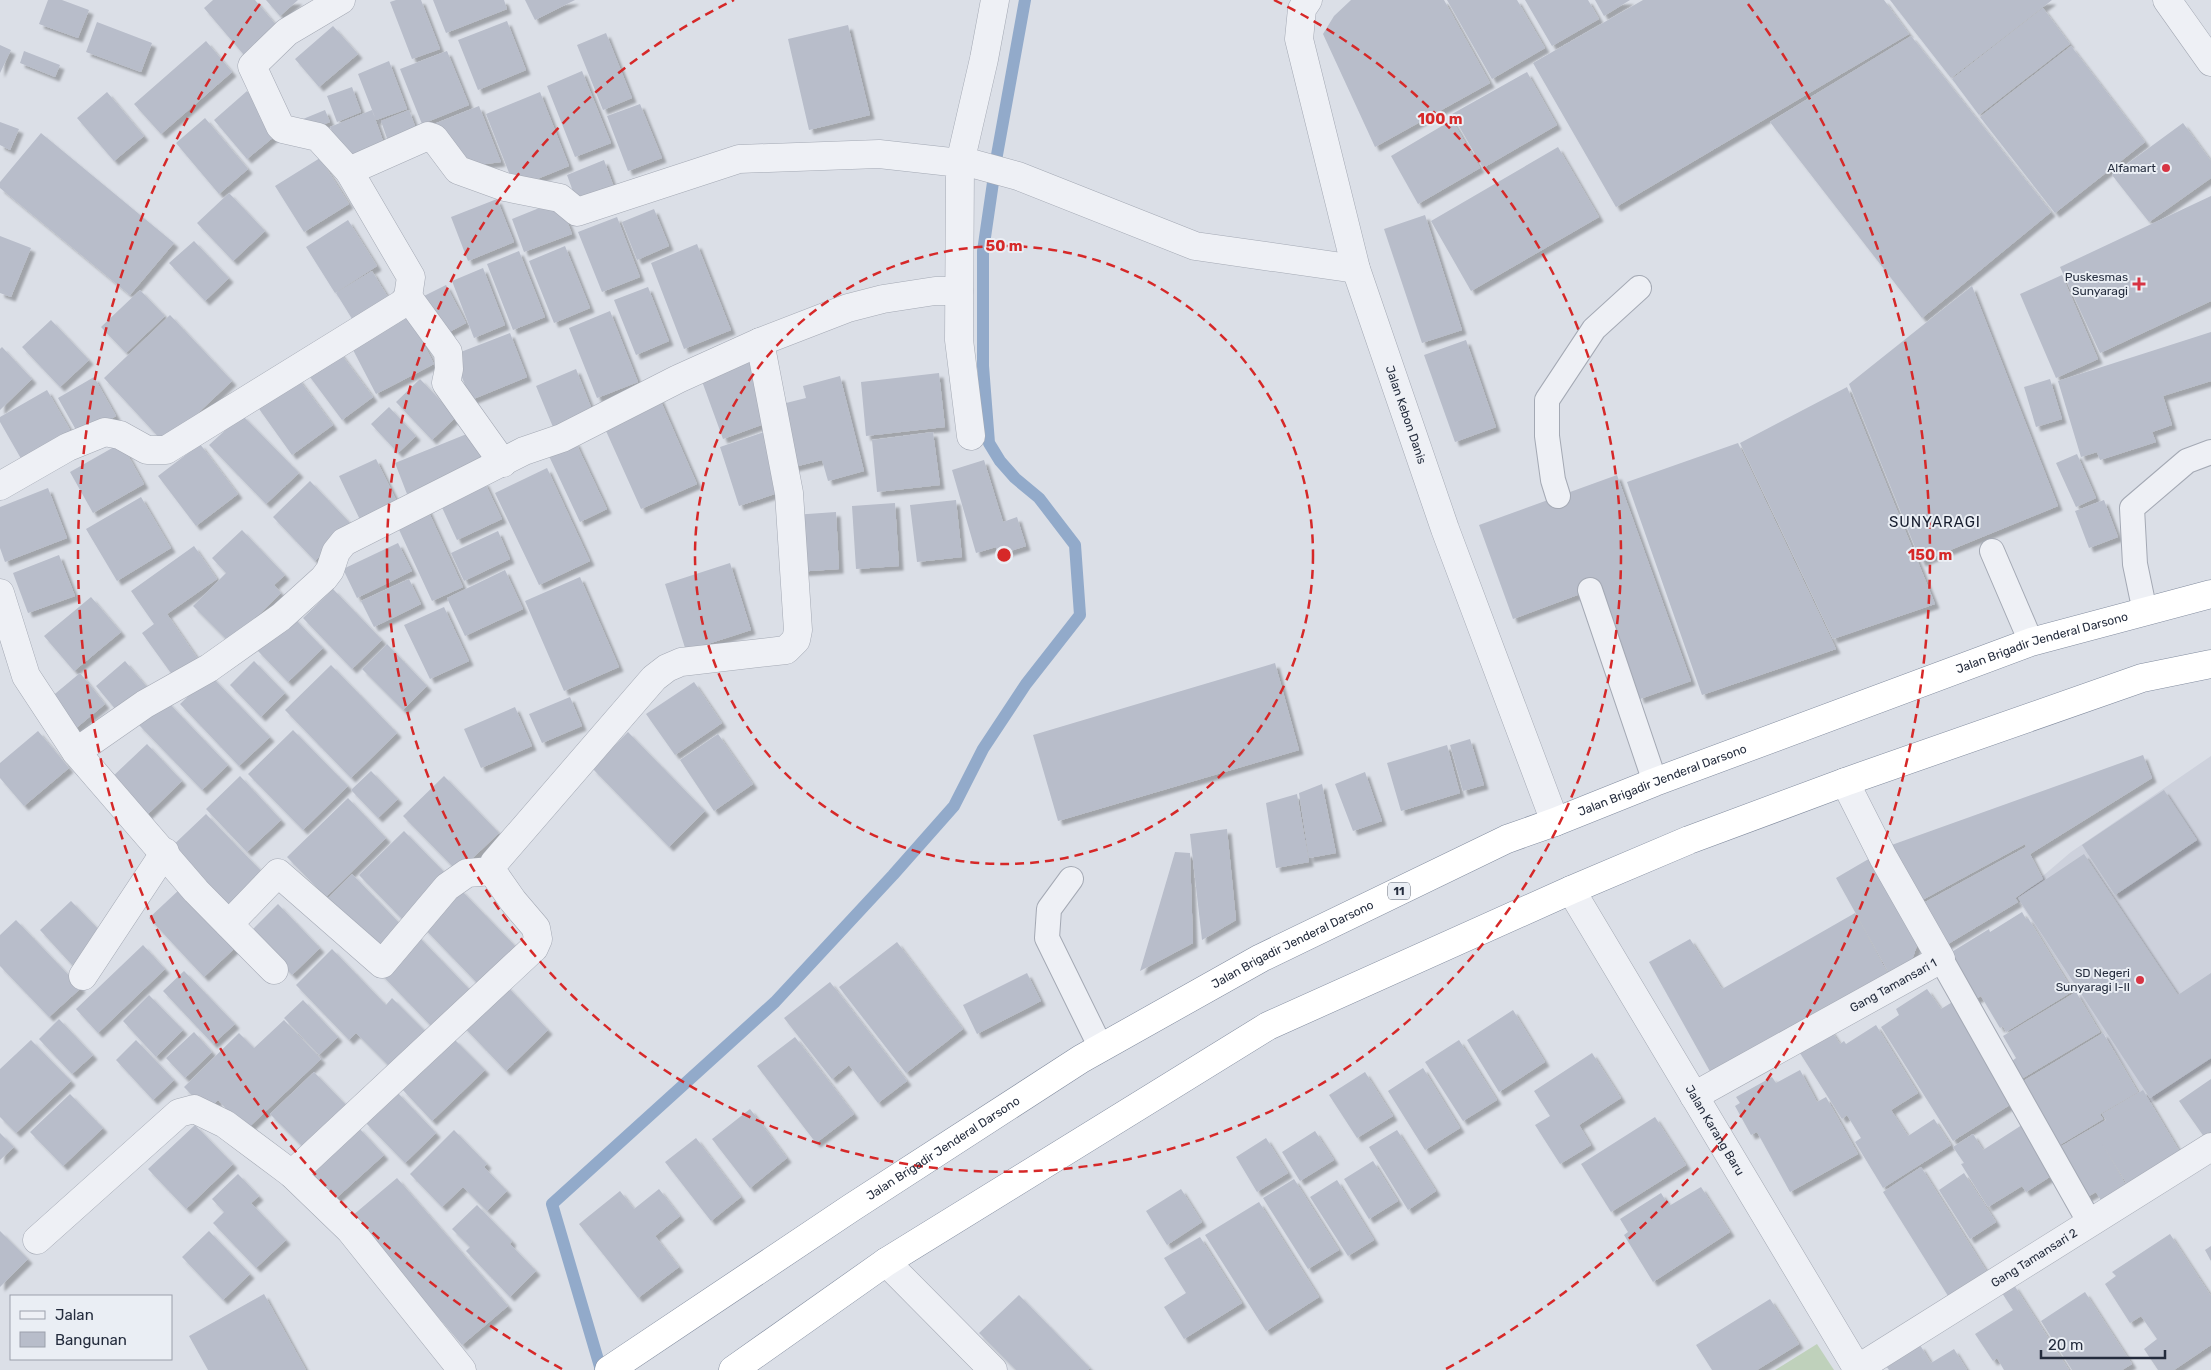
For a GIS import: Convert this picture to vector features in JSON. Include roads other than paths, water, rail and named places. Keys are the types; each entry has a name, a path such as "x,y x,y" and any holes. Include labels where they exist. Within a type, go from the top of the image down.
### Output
{"highway":[{"name":"Jalan Brigadir Jenderal Darsono","path":"609,1370 867,1198 1100,1048 1261,958 1507,839 1655,782 2031,642 2211,594"},
{"path":"733,1370 886,1262 1268,1026 1571,890 1689,840 1845,782 2142,678 2211,664"}],"street":[{"path":"971,436 959,340 959,291 968,163 995,0"},
{"name":"Jalan Kebon Danis","path":"1308,0 1302,9 1299,39 1356,269 1445,529 1555,822"},
{"path":"2167,0 2211,62"},
{"path":"0,486 68,447 105,432 120,435 147,450 166,450 402,304 408,297 411,278 349,171 318,138 283,129 280,126 252,66 287,32 336,1"},
{"path":"349,171 428,136 434,138 458,170 505,187 560,198 577,212 739,159 879,154 968,163 1018,176 1195,246 1356,269"},
{"path":"76,752 145,704 225,658 281,617 324,578 330,570 336,552 344,542 524,451 562,438 678,379 760,342 848,308 883,299 935,291 959,291"},
{"path":"408,297 448,352 449,369 446,383 503,463"},
{"path":"492,871 499,855 654,678 666,668 680,662 786,650 796,640 798,630 789,493 760,342"},
{"path":"0,593 26,676 76,752 196,890 274,970"},
{"name":"Gang Tamansari 1","path":"1694,1096 1941,959 1882,857 1845,782"},
{"path":"84,976 164,852"},
{"path":"229,924 278,873 382,964 447,887 467,873 492,871"},
{"path":"292,1174 534,948 538,939 536,928 513,901 492,871"},
{"name":"Jalan Karang Baru","path":"1571,890 1858,1369"},
{"path":"37,1240 179,1112 194,1109 225,1124 292,1174 350,1230 462,1370"},
{"name":"Gang Tamansari 2","path":"1858,1369 2211,1147"},
{"path":"886,1262 993,1370"}],"lane":[{"path":"1558,496 1553,480 1547,436 1548,400 1594,329 1639,288"},
{"path":"2145,612 2135,564 2132,508 2187,461 2211,452"},
{"path":"1992,551 2031,642"},
{"path":"1590,590 1655,782"},
{"path":"1071,879 1049,910 1048,938 1100,1048"},
{"path":"1941,959 2090,1223"}],"waterway":[{"path":"601,1370 552,1204 775,1002 893,875 954,806 983,749 1026,684 1080,615 1075,545 1039,498 1015,478 1000,461 989,443 983,366 983,251 997,155 1025,0"}],"place":[{"name":"Alfamart","path":"2166,168"},
{"name":"Puskesmas Sunyaragi","path":"2139,284"},
{"name":"SD Negeri Sunyaragi I-II","path":"2140,980"}],"district":[{"name":"SUNYARAGI","path":"1935,522"}]}
